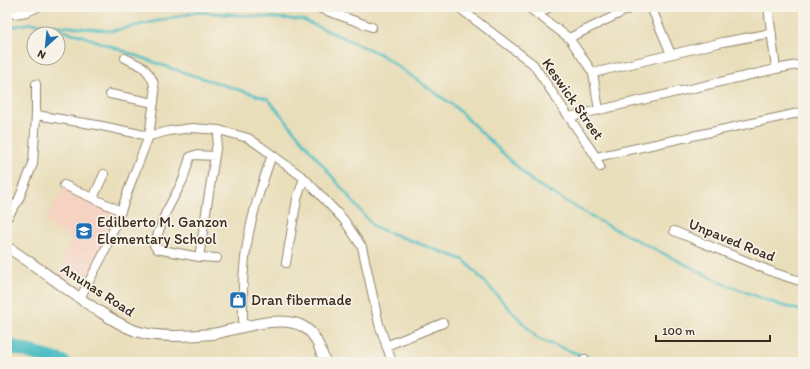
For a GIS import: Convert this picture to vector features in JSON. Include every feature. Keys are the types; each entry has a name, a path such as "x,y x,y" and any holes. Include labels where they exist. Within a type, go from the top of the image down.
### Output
{"street":[{"path":"7,13 19,13 38,7"},
{"path":"316,7 372,27"},
{"path":"528,7 569,38 593,73 599,110"},
{"path":"537,14 550,7"},
{"path":"569,38 633,7"},
{"path":"651,7 671,54"},
{"path":"768,7 776,69"},
{"name":"Keswick Street","path":"463,8 533,64 596,157 600,166"},
{"path":"593,73 723,42 772,34"},
{"path":"80,298 103,255 149,136 154,103 152,81 149,74 143,67 125,58"},
{"path":"569,117 803,64"},
{"path":"7,218 18,201 33,164 36,84"},
{"path":"110,94 154,103"},
{"path":"596,157 803,112"},
{"path":"36,115 97,125 149,136 169,131 192,128 219,130 248,138 304,178 344,220 362,247 379,324 392,362"},
{"path":"199,257 219,130"},
{"path":"215,156 194,155 190,157 183,180 164,214 154,245 157,249 199,257 217,258"},
{"path":"243,327 246,249 256,202 272,155"},
{"path":"93,198 104,174"},
{"path":"286,263 297,199 304,178"},
{"path":"64,185 121,211"},
{"name":"Unpaved Road","path":"674,231 775,273 803,282"},
{"name":"Anunas Road","path":"7,247 80,298 128,328 146,333 191,335 212,334 274,322 297,323 303,326 314,336 325,362"},
{"path":"386,346 443,323"}],"shaded area":[{"name":"Edilberto M. Ganzon Elementary School","path":"65,187 118,212 89,280 74,272 69,283 58,276 66,260 62,258 72,241 45,221"}],"waterway":[{"path":"7,28 31,23 112,31 198,12 303,20 380,54 454,106 533,182 603,223 722,283 780,305 803,311"},
{"path":"66,32 80,35 170,68 268,99 374,227 464,260 538,339 600,362"},
{"path":"7,345 63,362"}],"place":[{"name":"Edilberto M. Ganzon Elementary School","path":"84,231"},
{"name":"Dran fibermade","path":"238,300"}]}
